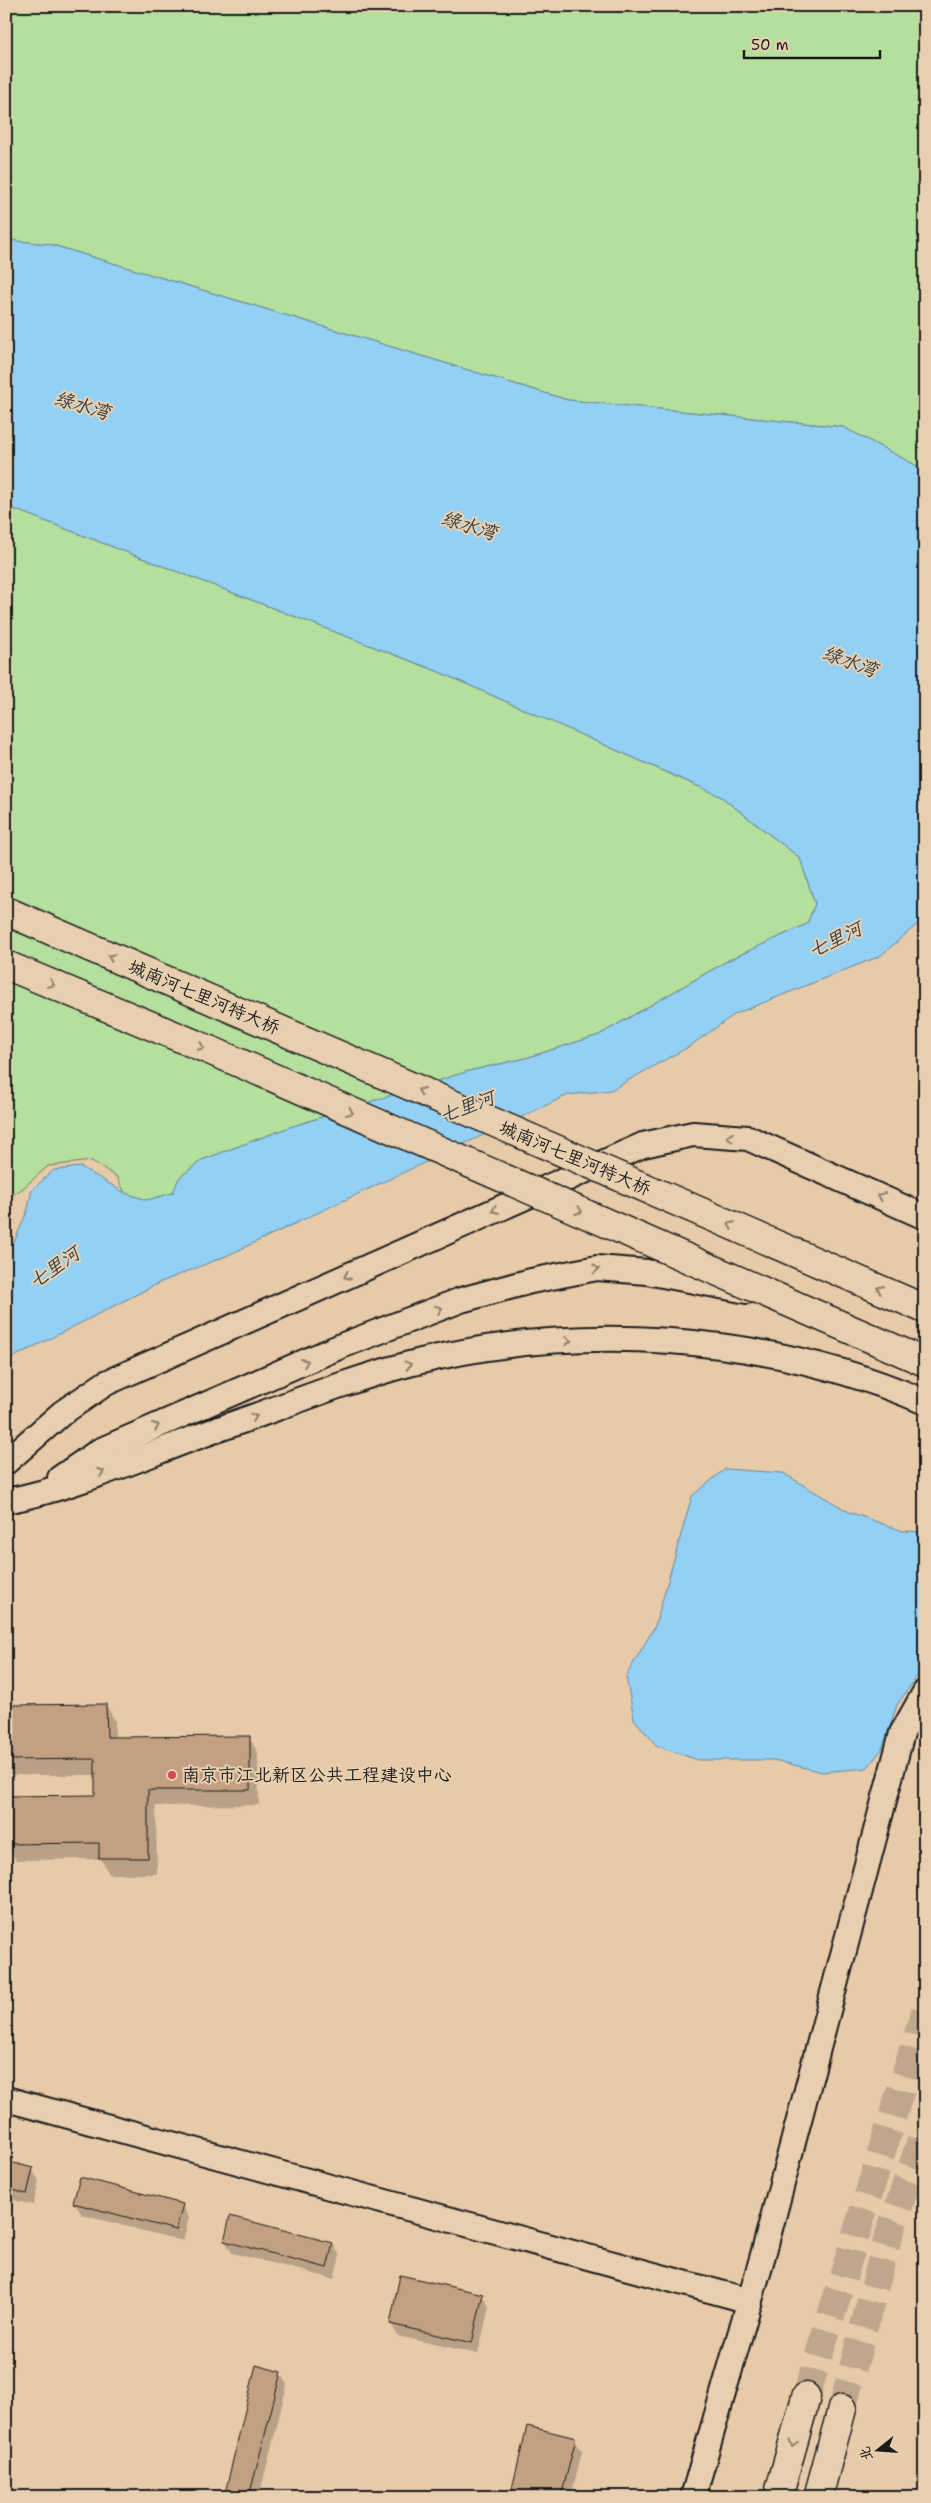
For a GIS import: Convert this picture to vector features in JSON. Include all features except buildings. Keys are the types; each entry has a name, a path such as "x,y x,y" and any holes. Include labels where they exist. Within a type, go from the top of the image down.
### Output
{"main road":[{"name":"城南河七里河特大桥","path":"6,911 925,1309"},
{"path":"6,965 235,1061 925,1362"},
{"path":"778,2497 806,2397"},
{"path":"818,2497 842,2409"}],"street":[{"path":"6,1462 62,1413 106,1383 643,1145 694,1134 748,1138 925,1217"},
{"path":"38,1494 99,1451 341,1346 461,1300 531,1281 597,1268 647,1272 774,1297"},
{"path":"6,1501 38,1494 409,1364 538,1342 595,1340 675,1342 757,1352 841,1371 925,1402"},
{"path":"692,2497 750,2300 902,1734 925,1692"},
{"path":"6,2099 750,2300"}],"green space":[{"path":"6,6 925,6 925,470 843,427 568,400 49,244 6,240"},
{"path":"6,506 437,671 720,796 800,858 815,904 807,924 729,960 599,1035 526,1058 469,1071 290,1127 202,1160 179,1178 174,1193 147,1200 125,1193 117,1177 92,1161 48,1166 22,1189 6,1199"}],"water":[{"path":"6,240 49,244 568,400 843,427 925,470 925,918 880,956 735,1014 690,1046 611,1090 568,1095 226,1256 161,1282 6,1361 6,1248 14,1242 27,1212 32,1190 54,1170 81,1167 125,1193 147,1200 173,1193 179,1178 202,1160 290,1127 469,1071 526,1058 599,1035 729,960 807,924 815,904 800,858 720,796 437,671 6,506"},
{"path":"725,1469 783,1473 849,1512 903,1531 925,1532 925,1665 897,1705 882,1749 867,1768 822,1772 774,1760 698,1760 657,1746 634,1719 626,1676 655,1626 692,1496"}],"tunnel":[{"path":"806,2397 925,2011"},
{"path":"842,2409 886,2244 925,2129"}],"place":[{"name":"南京市江北新区公共工程建设中心","path":"172,1775"}],"water label":[{"name":"绿水湾","path":"82,405"},
{"name":"绿水湾","path":"469,525"},
{"name":"绿水湾","path":"850,661"},
{"name":"七里河","path":"835,939"},
{"name":"七里河","path":"467,1106"},
{"name":"七里河","path":"54,1267"}]}
